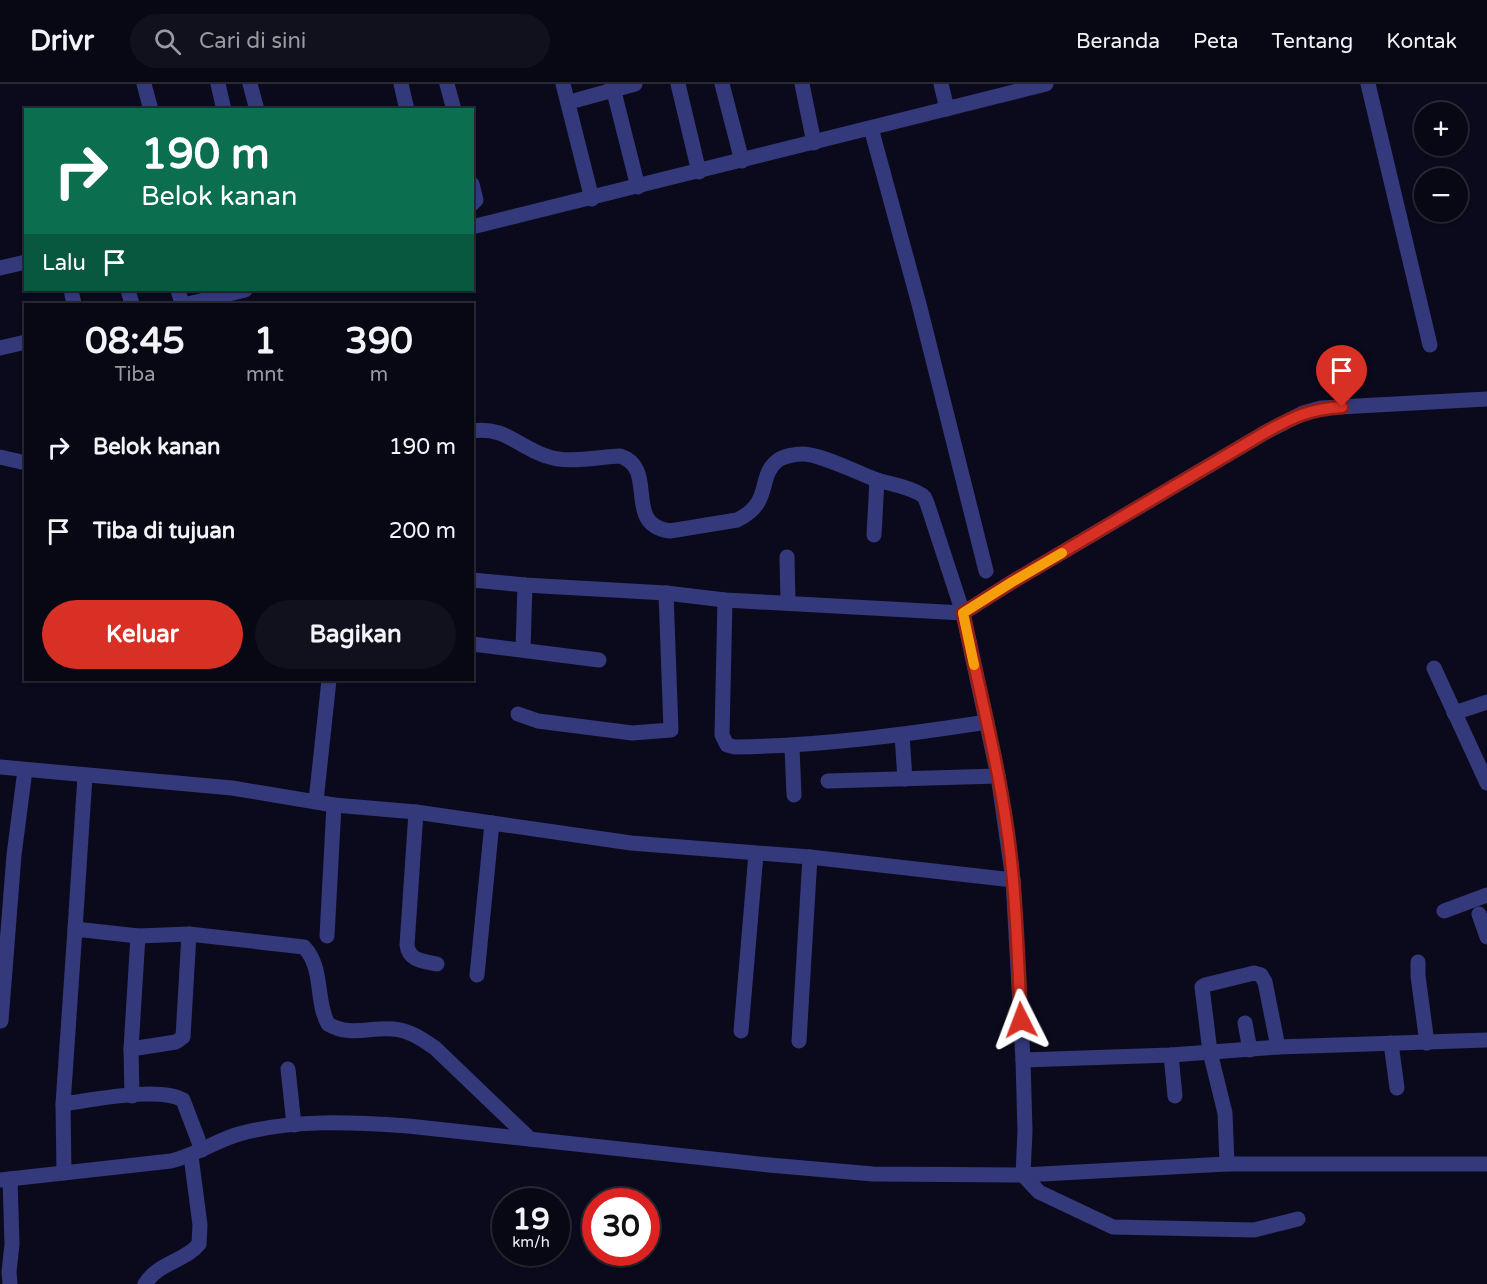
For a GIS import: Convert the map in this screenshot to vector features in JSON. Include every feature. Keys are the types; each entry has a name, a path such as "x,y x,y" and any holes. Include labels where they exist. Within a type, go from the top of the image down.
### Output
{"street":[{"path":"144,84 150,108"},
{"path":"218,84 224,108"},
{"path":"250,84 256,108"},
{"path":"401,84 407,108"},
{"path":"447,84 453,108"},
{"path":"562,84 592,199"},
{"path":"577,100 612,87 635,84"},
{"path":"678,84 699,172"},
{"path":"722,84 742,161"},
{"path":"802,84 814,142"},
{"path":"941,84 947,109"},
{"path":"474,227 592,199 1046,84"},
{"path":"1368,84 1430,345"},
{"path":"612,87 638,187"},
{"path":"872,128 986,571"},
{"path":"0,268 24,262"},
{"path":"190,303 213,293 234,291"},
{"path":"0,348 24,342"},
{"path":"474,580 666,593 725,600 963,613 1266,432 1303,413 1321,408 1487,399"},
{"path":"474,431 485,429 495,431 531,451 556,459 620,456 626,458 636,469 648,521 662,530 669,531 737,520 746,516 754,510 760,500 771,467 782,458 804,454 923,496 963,613 998,776 1012,870 1023,1060 1025,1131 1023,1175 1039,1192 1113,1227 1254,1230 1298,1219"},
{"path":"0,457 24,463"},
{"path":"874,535 876,480"},
{"path":"787,556 788,603"},
{"path":"523,649 525,585"},
{"path":"518,714 545,722 632,733 671,730 666,593"},
{"path":"725,600 723,739 728,745 792,747 902,735 987,722"},
{"path":"474,644 599,660"},
{"path":"1434,668 1487,783"},
{"path":"316,801 329,681"},
{"path":"1454,713 1487,702"},
{"path":"902,735 905,779"},
{"path":"792,747 794,795"},
{"path":"0,767 232,788 334,805 416,812 631,843 756,854 1012,870"},
{"path":"1,1022 14,855 25,770"},
{"path":"64,1173 63,1104 85,776"},
{"path":"828,781 998,776"},
{"path":"327,936 334,805"},
{"path":"416,812 406,945 408,952 415,959 437,964"},
{"path":"477,975 492,823"},
{"path":"741,1031 756,854"},
{"path":"799,1041 810,857"},
{"path":"1444,911 1487,895"},
{"path":"1479,914 1487,937"},
{"path":"75,929 138,936 189,934 304,947 316,967 321,1005 328,1024 345,1031 391,1029 403,1030 420,1037 435,1048 530,1139"},
{"path":"130,1049 176,1042 183,1037 189,934"},
{"path":"132,1096 130,1049 138,936"},
{"path":"1418,962 1427,1043"},
{"path":"1227,1164 1225,1113 1210,1052 1202,987 1254,974 1261,975 1265,982 1278,1047"},
{"path":"1245,1023 1250,1050"},
{"path":"1023,1060 1171,1055 1278,1047 1487,1040"},
{"path":"1391,1043 1397,1088"},
{"path":"1171,1055 1175,1096"},
{"path":"288,1069 294,1125"},
{"path":"63,1104 158,1093 176,1096 183,1100 196,1153 199,1244 191,1252 167,1263 145,1284"},
{"path":"10,1284 9,1263 12,1244 5,1180 171,1161 196,1153 236,1135 294,1125 356,1123 408,1126 873,1174 1023,1175 1227,1164 1487,1164"}],"slow traffic":[{"path":"974,665 963,613 1062,553"}],"route":[{"path":"1021,1020 1013,880 1006,819 963,613 1293,417 1311,410 1342,407"}]}
